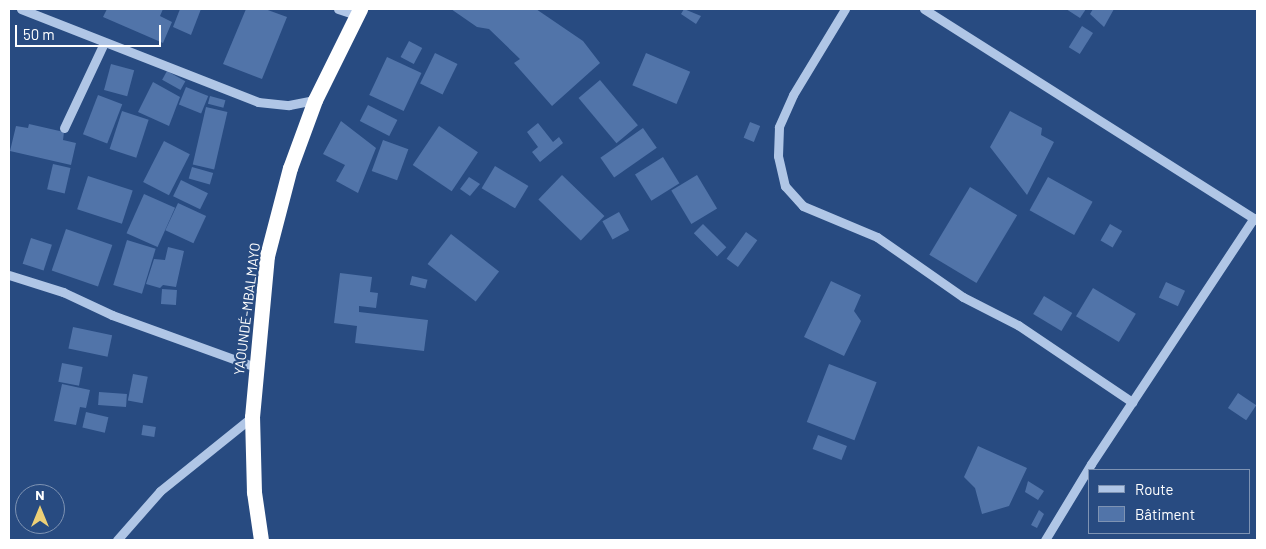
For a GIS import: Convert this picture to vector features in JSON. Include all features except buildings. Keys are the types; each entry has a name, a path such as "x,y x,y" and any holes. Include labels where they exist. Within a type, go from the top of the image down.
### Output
{"highway":[{"name":"YAOUNDÉ-MBALMAYO","path":"261,540 254,492 252,417 267,256 290,168 315,100 358,12"}],"street":[{"path":"21,9 258,102 289,104 315,100"},
{"path":"338,9 358,12"},
{"path":"845,9 793,96 779,127 778,156 786,186 803,206 876,237 963,297 1018,326 1132,402"},
{"path":"924,9 1256,219 1132,402 1090,469"},
{"path":"64,128 104,43"},
{"path":"9,275 63,292 112,316 256,367"},
{"path":"117,540 160,491 252,417"},
{"path":"1045,540 1088,472"}]}
